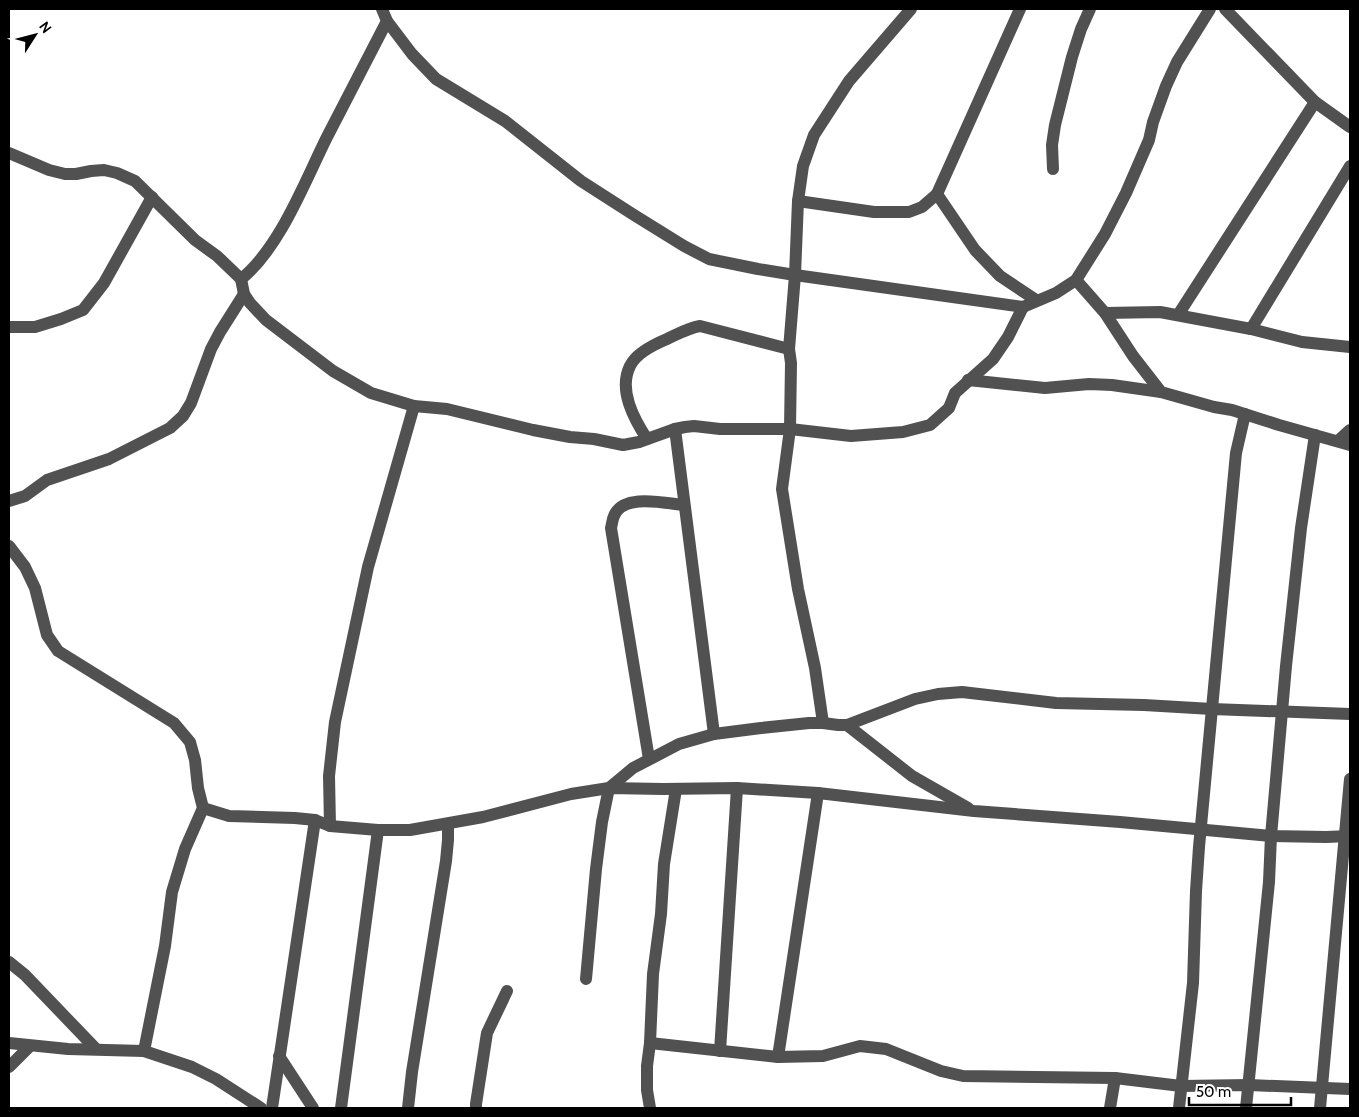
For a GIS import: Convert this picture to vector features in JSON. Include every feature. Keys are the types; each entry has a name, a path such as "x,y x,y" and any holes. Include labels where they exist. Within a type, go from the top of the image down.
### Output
{"street":[{"path":"382,9 387,21 412,54 436,79 505,121 581,181 684,246 709,259 796,275 1023,307"},
{"path":"823,723 815,668 798,589 782,490 790,429 791,363 789,349 796,275 798,201 803,166 814,135 849,81 911,9"},
{"path":"798,201 874,212 909,212 922,207 937,194 1020,9"},
{"path":"1053,170 1052,145 1055,125 1078,39 1090,9"},
{"path":"9,153 48,170 65,174 104,170 117,173 135,181 195,240 217,256 240,279 244,294 266,320 333,371 371,392 414,406 447,409 533,430 623,445 639,442 675,429 694,426 720,429 790,429 851,436 903,432 930,425 949,408 955,393 993,359 1008,337 1023,307 1056,293 1076,280 1105,234 1126,193 1149,140 1153,122 1166,86 1177,62 1210,9"},
{"path":"1225,9 1315,102 1350,127"},
{"path":"240,279 252,270 266,253 287,218 387,21"},
{"path":"1178,315 1315,102"},
{"path":"1251,329 1350,166"},
{"path":"937,194 975,250 1000,276 1036,300"},
{"path":"9,327 35,327 83,310 104,283 152,197"},
{"path":"1076,280 1105,312 1161,392"},
{"path":"9,501 25,496 47,480 109,459 170,428 183,416 191,403 211,349 244,294"},
{"path":"1105,312 1160,312 1251,329 1302,342 1350,346"},
{"path":"646,439 635,421 628,399 626,382 630,365 638,356 658,343 691,328 700,326 789,349"},
{"path":"968,380 1044,388 1089,384 1112,385 1161,392 1344,443 1350,430"},
{"path":"330,826 329,776 335,722 368,567 414,406"},
{"path":"1179,1108 1193,983 1195,898 1236,453 1245,414"},
{"path":"675,429 714,734"},
{"path":"1246,1108 1269,882 1271,836 1282,712 1301,528 1315,435"},
{"path":"649,759 611,528 614,516 622,505 634,501 684,505"},
{"path":"9,546 25,567 35,588 47,635 58,651 174,723 190,742 195,760 198,788 203,808 185,849 172,892 165,946 144,1051"},
{"path":"586,979 596,869 602,822 609,788 633,768 679,744 714,734 761,728 809,723 847,725 915,699 938,694 962,692 1056,703 1350,714"},
{"path":"847,725 912,776 974,811"},
{"path":"1320,1108 1348,836 1350,779"},
{"path":"203,808 229,816 295,818 314,820 330,826 378,830 410,830 483,817 571,794 609,788 737,788 818,793 974,811 1271,836 1348,836"},
{"path":"720,1051 737,788"},
{"path":"650,1108 647,1090 647,1066 650,1044 653,974 661,914 666,848 676,789"},
{"path":"778,1057 818,793"},
{"path":"272,1108 314,820"},
{"path":"408,1108 412,1072 446,861 448,824"},
{"path":"341,1108 378,830"},
{"path":"9,962 25,975 96,1049"},
{"path":"476,1108 487,1033 507,991"},
{"path":"9,1043 68,1049 144,1051 192,1067 216,1079 261,1108"},
{"path":"650,1044 778,1057 824,1056 860,1046 886,1049 941,1071 963,1076 1115,1078 1181,1086 1249,1085 1350,1088"},
{"path":"9,1068 30,1046"},
{"path":"279,1056 314,1108"},
{"path":"1110,1108 1115,1078"}]}
